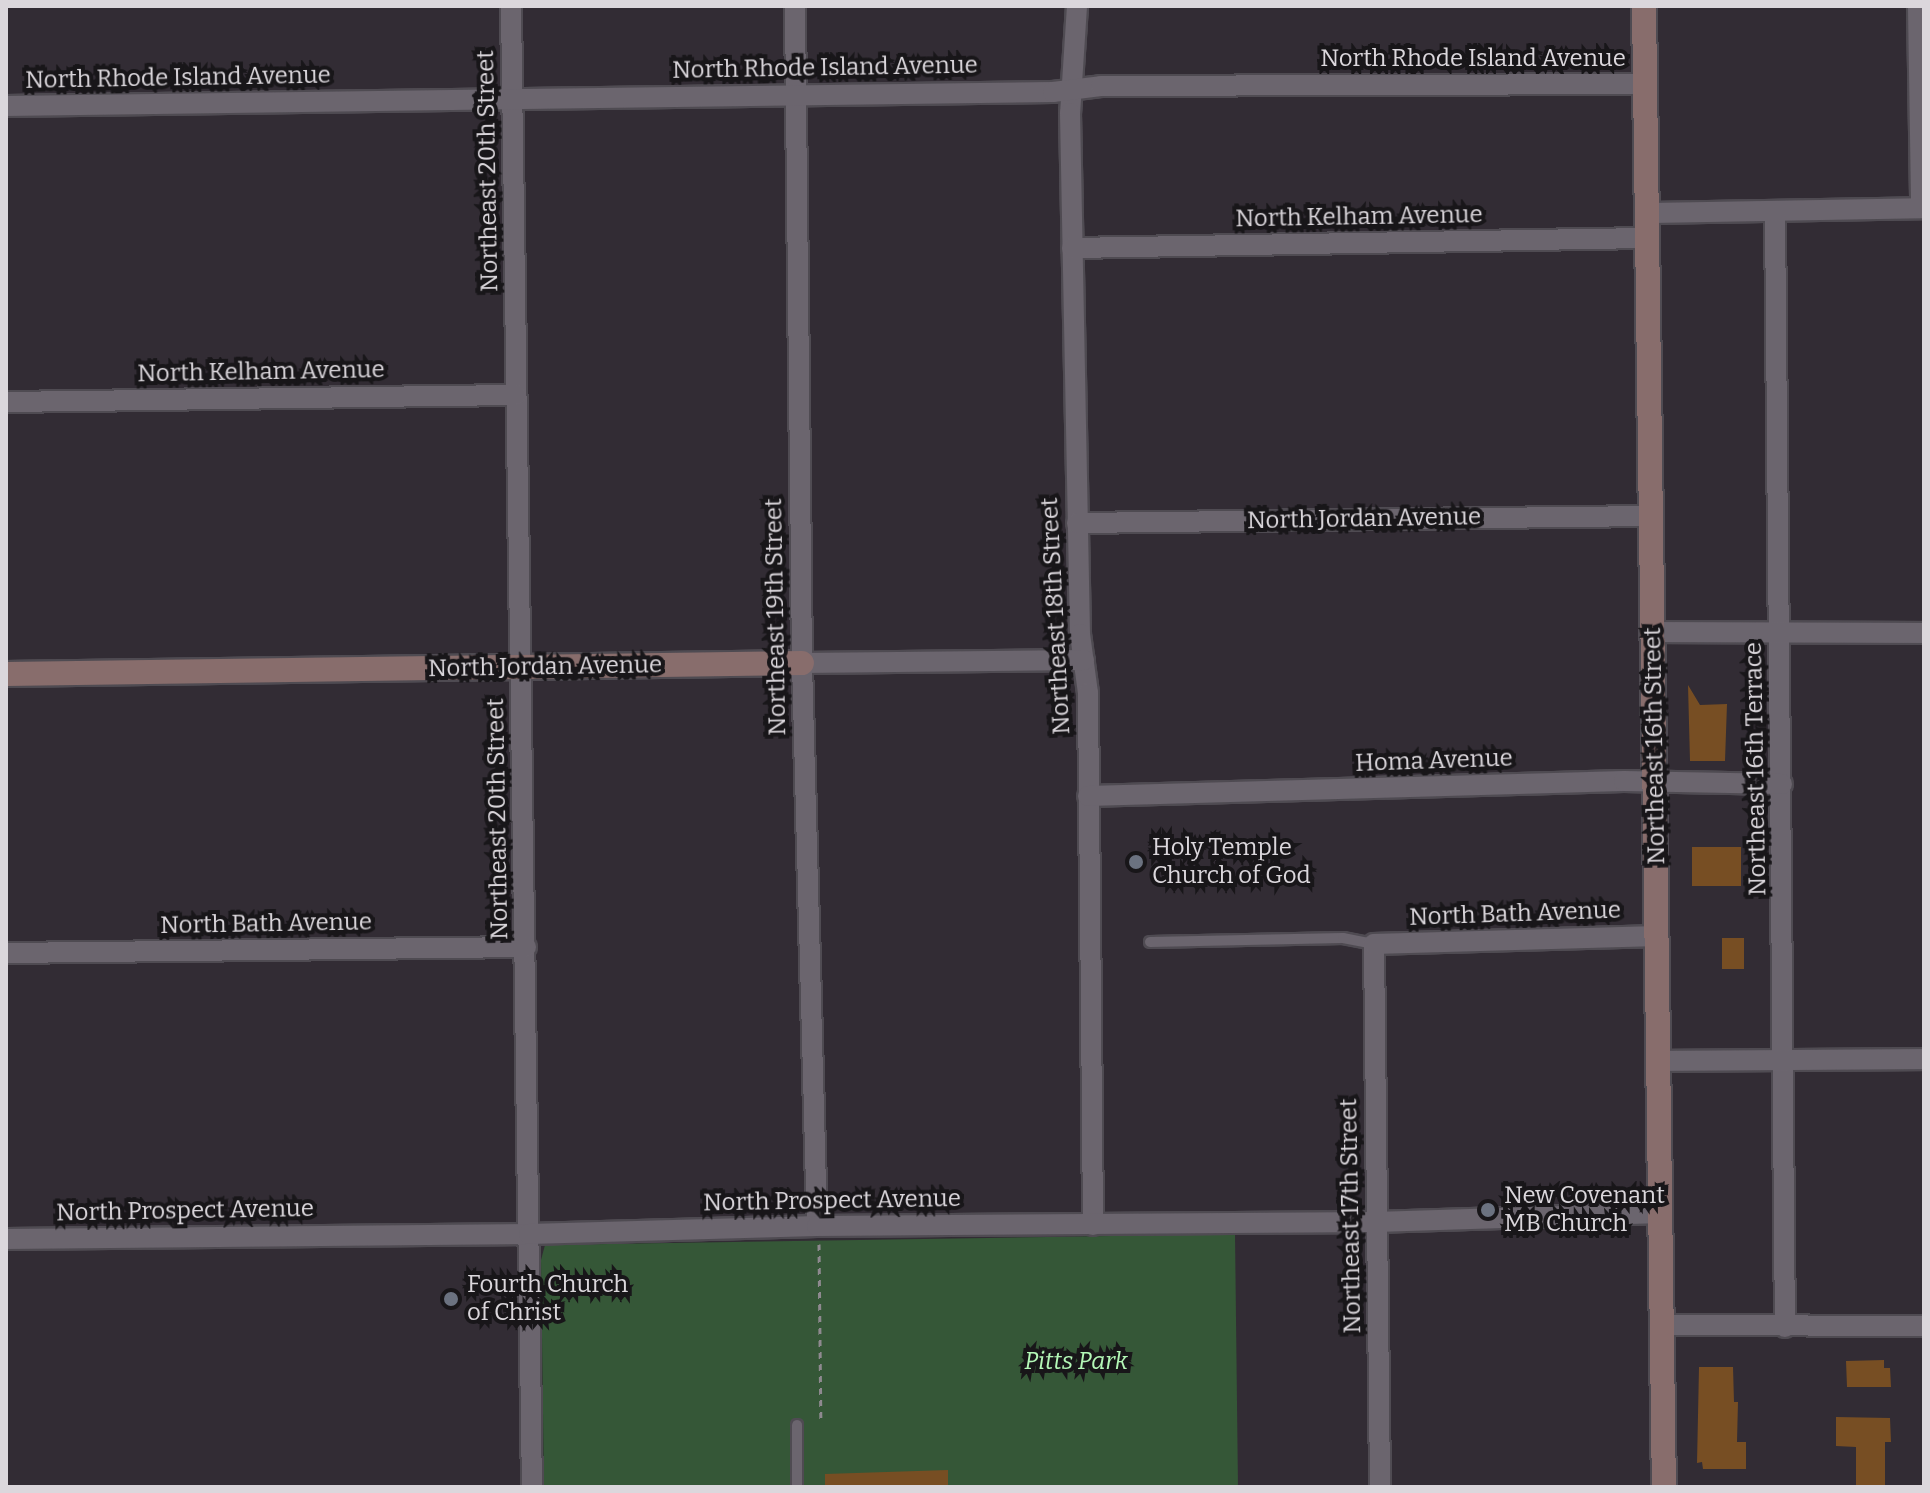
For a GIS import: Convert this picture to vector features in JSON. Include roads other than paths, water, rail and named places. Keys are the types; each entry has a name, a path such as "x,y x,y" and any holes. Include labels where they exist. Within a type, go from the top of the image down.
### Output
{"street":[{"name":"Northeast 20th Street","path":"511,6 532,1487"},
{"name":"Northeast 19th Street","path":"795,6 802,663 817,1226"},
{"name":"Northeast 18th Street","path":"1077,6 1072,248 1077,523 1088,693 1093,1225"},
{"name":"Northeast 16th Street","path":"1644,6 1664,1487"},
{"path":"1647,213 1922,208 1918,6"},
{"name":"North Rhode Island Avenue","path":"6,106 1073,89 1101,86 1645,84"},
{"name":"Northeast 16th Terrace","path":"1775,211 1785,1327"},
{"name":"North Kelham Avenue","path":"1072,248 1647,238"},
{"name":"North Kelham Avenue","path":"6,402 516,395"},
{"name":"North Jordan Avenue","path":"1077,523 1652,516"},
{"path":"1653,632 1924,633"},
{"name":"North Jordan Avenue","path":"6,674 1084,660"},
{"name":"Homa Avenue","path":"1088,796 1654,783 1782,784"},
{"name":"North Bath Avenue","path":"1374,944 1657,936"},
{"name":"Northeast 17th Street","path":"1374,944 1380,1487"},
{"name":"North Bath Avenue","path":"6,953 526,947"},
{"path":"1658,1061 1924,1059"},
{"name":"North Prospect Avenue","path":"6,1239 529,1234 817,1226 1377,1222 1659,1213"},
{"path":"1661,1325 1924,1326"}],"lane":[{"path":"1150,942 1343,938 1374,944"},
{"path":"797,1425 797,1487"}],"place":[{"name":"Holy Temple Church of God","path":"1136,862"},
{"name":"New Covenant MB Church","path":"1488,1210"},
{"name":"Fourth Church of Christ","path":"451,1299"}],"park label":[{"name":"Pitts Park","path":"1076,1362"}]}
